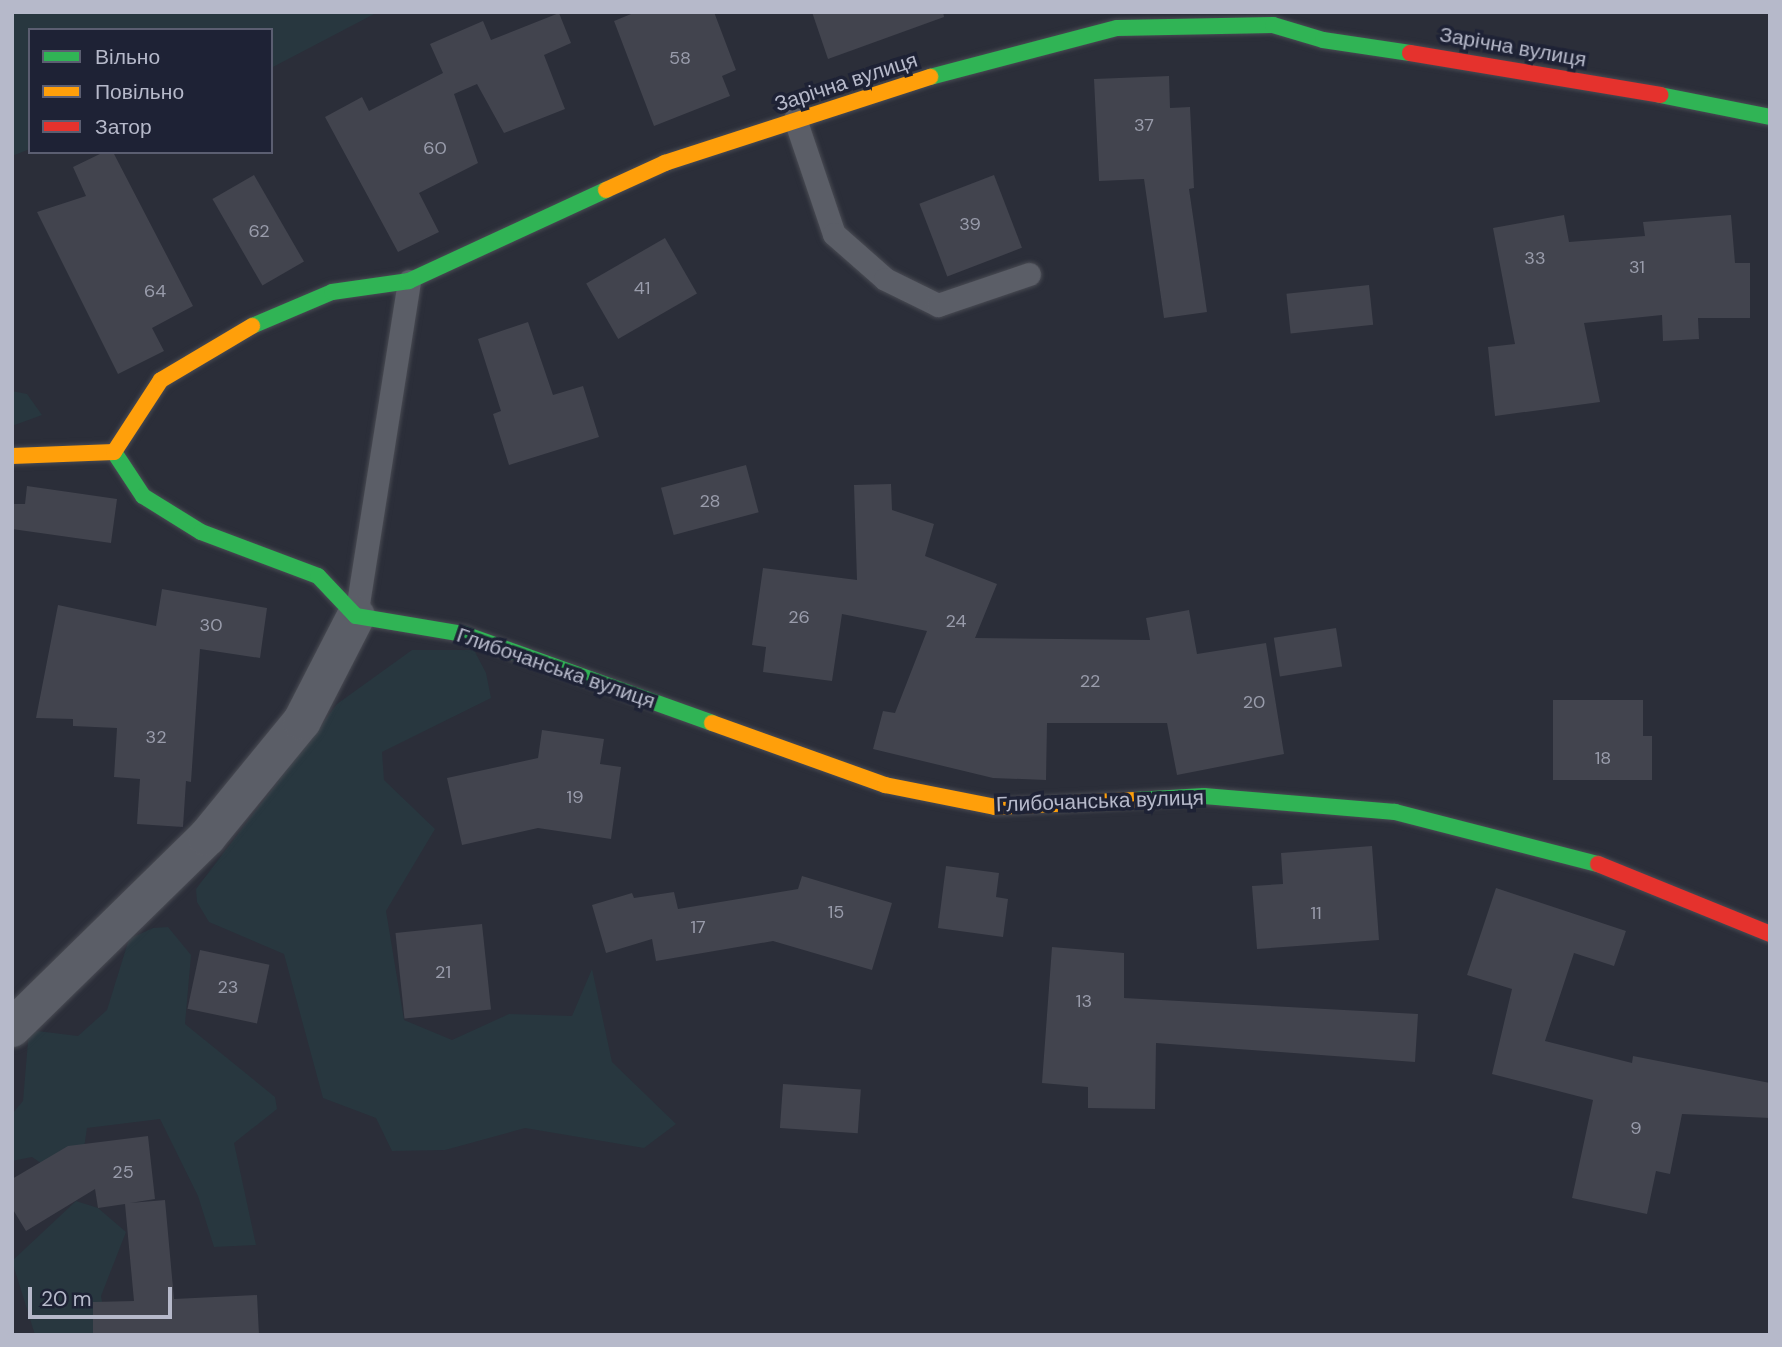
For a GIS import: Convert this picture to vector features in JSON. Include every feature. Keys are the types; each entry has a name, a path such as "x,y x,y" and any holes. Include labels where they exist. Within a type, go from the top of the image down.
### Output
{"street":[{"name":"Зарічна вулиця","path":"114,452 161,380 241,333 332,292 409,281 665,163 886,89 1118,28 1273,25 1323,40 1558,74 1770,117"},
{"path":"12,456 114,452 143,496 201,532 318,576 356,616 302,721 208,838 12,1028"},
{"name":"Глибочанська вулиця","path":"356,616 464,634 885,785 995,807 1204,796 1395,812 1582,857 1770,934"}],"lane":[{"path":"795,120 834,234 885,279 938,305 1029,274"},
{"path":"356,616 409,281"}],"shaded area":[{"path":"12,12 378,12 273,67 273,28 28,28 28,150 12,156"},
{"path":"12,391 27,394 42,415 12,426"},
{"path":"412,650 474,650 486,673 491,698 382,752 384,780 435,829 386,911 404,1020 452,1040 509,1014 572,1016 592,969 612,1062 676,1124 644,1148 525,1128 445,1150 392,1151 376,1118 323,1098 284,954 209,922 197,902 196,889 337,704"},
{"path":"168,927 191,955 185,1024 275,1097 277,1109 234,1143 256,1245 214,1247 198,1196 160,1119 87,1128 78,1188 32,1157 12,1161 12,1114 23,1101 29,1030 78,1036 107,1010 129,939 153,928"},
{"path":"76,1201 98,1208 126,1232 101,1296 108,1335 35,1335 12,1261"}],"building":[{"path":"636,12 714,12 736,70 722,76 730,96 654,126 614,21"},
{"path":"812,12 943,12 944,17 828,59"},
{"path":"559,13 571,43 544,55 565,109 504,133 477,84 454,94 478,163 419,193 439,232 398,252 325,117 362,97 369,111 443,73 430,44 483,21 491,40"},
{"path":"1169,76 1170,108 1190,107 1194,188 1189,189 1207,312 1164,318 1144,179 1099,181 1094,79"},
{"path":"100,154 114,154 193,306 152,328 164,351 118,374 37,212 86,196 73,167"},
{"path":"254,175 304,262 262,286 212,199"},
{"path":"994,175 1022,248 947,276 919,204"},
{"path":"1564,215 1569,242 1645,236 1643,222 1731,215 1735,263 1750,263 1750,318 1698,318 1699,339 1663,341 1662,315 1584,323 1600,402 1495,416 1488,347 1515,344 1493,228"},
{"path":"665,238 697,293 618,339 586,284"},
{"path":"1369,285 1373,325 1291,333 1286,294"},
{"path":"528,322 553,395 583,386 599,437 509,465 493,414 501,411 478,339"},
{"path":"746,465 759,512 674,535 661,488"},
{"path":"891,484 892,510 934,524 925,556 997,584 975,638 1150,640 1146,618 1189,610 1197,654 1266,643 1284,754 1177,775 1167,723 1047,723 1046,780 993,778 873,749 883,711 895,713 927,631 842,614 832,681 763,672 766,647 752,645 763,568 857,580 854,485"},
{"path":"27,486 117,499 111,543 12,529 12,504 25,504"},
{"path":"162,589 267,608 260,658 200,649 191,782 186,781 183,827 137,824 140,779 114,777 117,728 73,726 73,719 36,718 58,605 156,626"},
{"path":"1336,628 1342,667 1280,676 1274,638"},
{"path":"1553,700 1643,700 1643,736 1652,736 1652,780 1553,780"},
{"path":"542,730 604,739 600,764 621,767 611,839 538,828 462,845 447,778 538,758"},
{"path":"1372,846 1379,940 1257,949 1252,886 1283,884 1281,853"},
{"path":"946,866 999,873 996,897 1008,899 1003,937 938,928"},
{"path":"802,876 892,903 872,970 773,941 656,961 652,939 606,953 592,905 632,893 634,898 674,892 678,909 798,889"},
{"path":"1496,888 1626,931 1614,966 1574,953 1545,1041 1632,1063 1633,1056 1770,1083 1770,1118 1682,1114 1670,1174 1656,1171 1647,1214 1572,1198 1593,1100 1492,1074 1512,989 1467,975"},
{"path":"482,924 491,1010 404,1019 395,933"},
{"path":"1052,947 1124,953 1124,998 1418,1014 1415,1062 1156,1043 1155,1109 1088,1108 1088,1087 1042,1083"},
{"path":"200,950 269,965 257,1023 188,1009"},
{"path":"783,1084 861,1089 858,1133 780,1128"},
{"path":"148,1136 155,1199 130,1203 165,1200 174,1299 257,1295 259,1335 93,1335 93,1302 134,1301 125,1204 98,1208 95,1189 26,1231 12,1208 12,1179 68,1146"}],"traffic: fast":[{"path":"930,77 1117,28 1273,25 1323,40 1410,53"},
{"path":"1660,95 1770,117"},
{"path":"252,326 332,292 409,281 606,190"},
{"path":"114,452 143,496 201,532 318,576 356,616 464,634 712,723"},
{"path":"1135,800 1204,796 1395,812 1598,864"}],"traffic: slow":[{"path":"606,190 665,163 930,77"},
{"path":"12,456 114,452 161,380 252,326"},
{"path":"712,723 885,785 995,807 1135,800"}],"traffic: jam":[{"path":"1410,53 1660,95"},
{"path":"1598,864 1770,934"}]}
